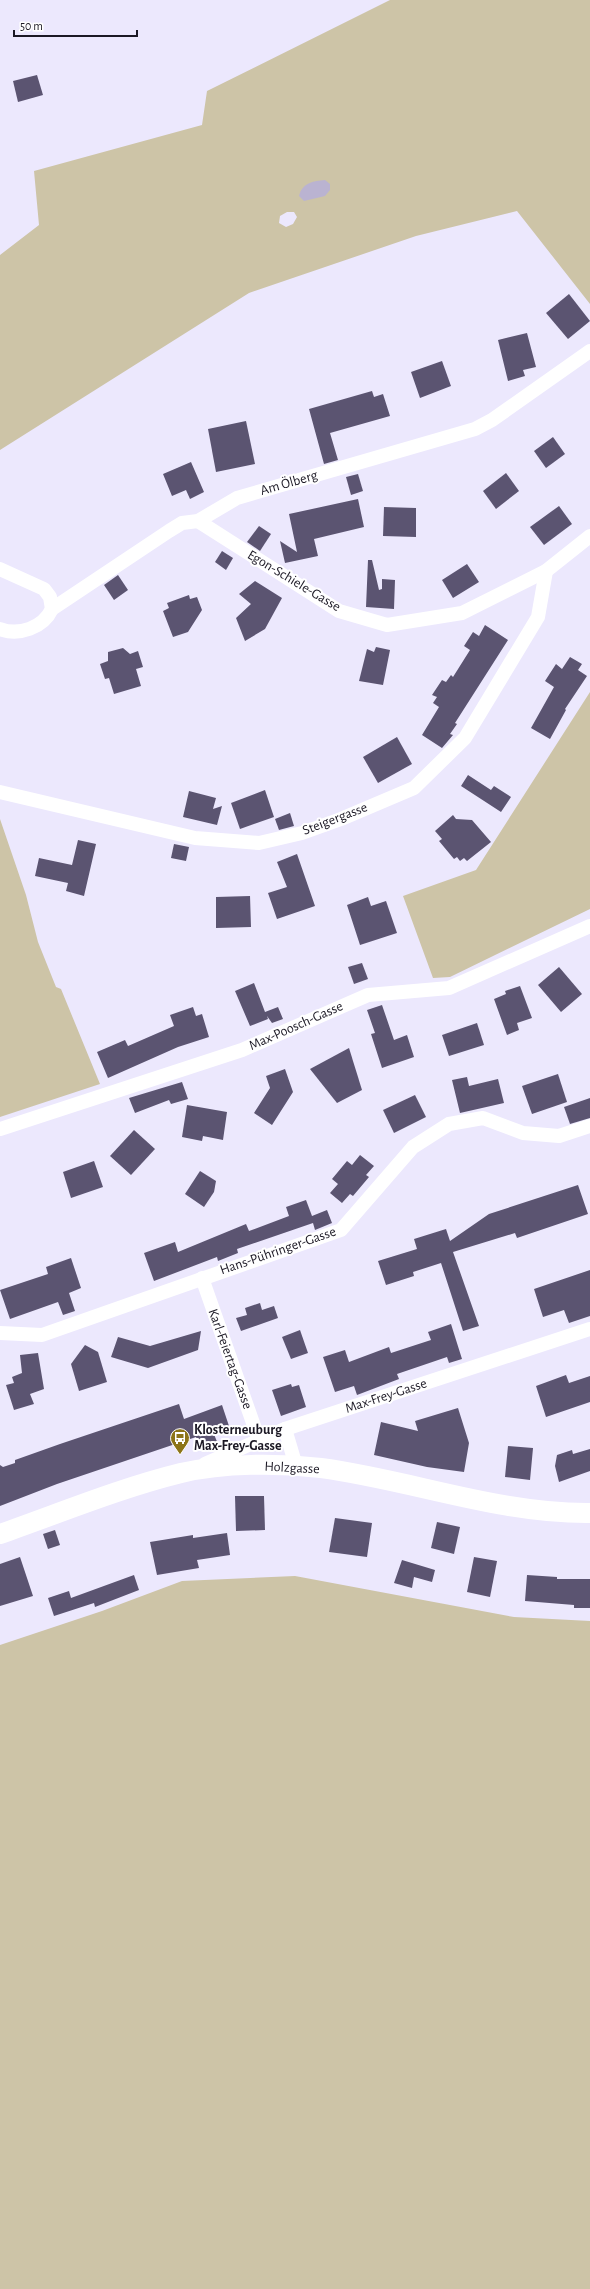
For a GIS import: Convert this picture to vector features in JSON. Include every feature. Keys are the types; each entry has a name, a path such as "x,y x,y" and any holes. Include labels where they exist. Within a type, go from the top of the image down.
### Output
{"street":[{"name":"Am Ölberg","path":"0,629 22,632 36,626 49,615 52,609 169,531 182,523 198,521 237,498 475,429 492,420 590,351"},
{"name":"Egon-Schiele-Gasse","path":"198,521 339,611 387,625 462,613 546,571 590,536"},
{"path":"0,569 44,590 50,597 52,609"},
{"name":"Steigergasse","path":"0,792 195,838 259,843 302,833 341,819 414,788 465,738 538,617 546,571"},
{"name":"Max-Poosch-Gasse","path":"0,1129 242,1050 368,995 450,988 590,926"},
{"name":"Hans-Pühringer-Gasse","path":"0,1333 42,1335 341,1230 413,1147 449,1124 483,1118 523,1133 559,1136 590,1126"},
{"name":"Karl-Feiertag-Gasse","path":"202,1278 259,1440"},
{"name":"Max-Frey-Gasse","path":"186,1472 285,1429 590,1329"},
{"path":"285,1429 296,1466"},
{"name":"Holzgasse","path":"0,1534 113,1494 186,1472 245,1466 296,1466 357,1474 539,1510 588,1512"}],"shaded area":[{"path":"390,0 590,0 590,304 517,211 416,236 249,293 0,450 0,255 39,225 34,171 202,125 207,91","holes":["287,212 294,212 297,217 293,224 286,227 279,223 280,216"]},
{"path":"325,180 330,184 330,190 325,196 304,201 299,196 305,185 316,181"},
{"path":"590,692 590,909 450,977 433,978 403,896 476,870"},
{"path":"0,819 26,895 38,942 56,987 61,989 100,1084 0,1117"},
{"path":"295,1576 514,1617 590,1621 590,2289 0,2289 0,1645 102,1611 182,1581"}],"building":[{"path":"37,75 43,95 18,102 13,81"},
{"path":"569,294 590,321 568,339 546,313"},
{"path":"527,333 536,367 523,370 525,376 508,381 498,340"},
{"path":"442,361 451,386 420,398 411,372"},
{"path":"372,391 374,397 383,394 390,416 330,433 338,460 324,464 309,409"},
{"path":"246,421 255,464 216,472 208,429"},
{"path":"553,437 565,454 546,468 534,451"},
{"path":"191,462 204,492 190,499 186,490 172,496 163,474"},
{"path":"506,473 519,491 496,509 483,491"},
{"path":"358,474 363,491 351,495 346,477"},
{"path":"358,499 364,527 314,539 318,556 285,563 280,541 297,552 289,514"},
{"path":"559,506 572,524 544,545 530,527"},
{"path":"384,507 416,508 416,537 383,536"},
{"path":"259,526 271,534 260,551 247,542"},
{"path":"222,551 233,558 226,570 215,562"},
{"path":"368,560 372,560 379,590 382,589 382,579 395,580 394,609 366,607"},
{"path":"467,564 479,582 453,598 442,580"},
{"path":"118,575 128,590 114,600 104,585"},
{"path":"255,581 282,598 265,629 245,641 236,618 251,604 239,594"},
{"path":"189,595 190,599 197,597 202,610 188,632 173,637 163,611 169,608 167,603"},
{"path":"485,625 508,640 455,723 457,724 450,734 453,735 442,748 422,735 439,707 433,703 437,697 432,695 442,680 446,682 451,675 453,677 470,650 464,646 473,632 479,636"},
{"path":"376,647 390,650 383,685 359,681 367,649 374,652"},
{"path":"123,648 130,654 138,651 143,667 136,669 141,686 114,694 109,678 105,679 100,664 108,661 108,652"},
{"path":"570,657 582,664 578,670 587,676 565,709 566,710 550,739 531,728 554,687 545,681 556,664 562,669"},
{"path":"397,737 412,764 378,783 363,757"},
{"path":"468,775 491,790 494,786 511,797 501,812 461,786"},
{"path":"265,790 274,817 240,829 231,803"},
{"path":"189,791 216,798 213,809 222,806 217,825 183,817"},
{"path":"290,813 294,826 279,830 275,819"},
{"path":"453,815 456,819 472,820 491,842 467,861 464,858 460,861 457,857 454,859 439,841 442,839 435,831"},
{"path":"78,840 96,844 84,896 66,891 68,883 35,876 39,858 72,865"},
{"path":"174,844 189,847 186,861 171,858"},
{"path":"297,854 315,906 277,919 268,893 287,887 277,862"},
{"path":"250,896 251,927 216,928 216,897"},
{"path":"368,897 371,906 386,901 397,933 360,945 347,905"},
{"path":"362,963 368,979 354,984 348,967"},
{"path":"559,967 582,994 561,1012 538,985"},
{"path":"254,983 265,1012 278,1007 283,1019 272,1023 267,1016 268,1019 250,1026 235,991"},
{"path":"520,986 532,1018 517,1023 519,1030 507,1035 494,999 506,994 505,991"},
{"path":"382,1005 394,1040 407,1035 414,1057 382,1068 371,1034 375,1033 367,1010"},
{"path":"193,1007 196,1016 202,1014 209,1037 178,1047 108,1078 97,1052 125,1040 128,1046 174,1026 170,1015"},
{"path":"477,1023 484,1045 449,1056 442,1035"},
{"path":"349,1048 362,1090 337,1103 310,1069"},
{"path":"285,1069 293,1092 272,1125 254,1113 270,1088 266,1076"},
{"path":"558,1074 567,1102 532,1114 522,1086"},
{"path":"467,1077 469,1086 498,1079 504,1103 460,1113 452,1080"},
{"path":"182,1082 188,1099 171,1104 169,1100 135,1113 129,1098"},
{"path":"415,1095 426,1117 394,1133 383,1110"},
{"path":"590,1098 590,1118 570,1124 564,1107"},
{"path":"187,1105 227,1112 223,1140 203,1136 202,1141 182,1137"},
{"path":"134,1130 155,1149 131,1175 110,1156"},
{"path":"360,1155 374,1166 366,1175 369,1177 353,1196 350,1194 342,1203 330,1193 338,1184 332,1179 347,1161 352,1165"},
{"path":"94,1161 103,1187 71,1198 63,1172"},
{"path":"200,1171 216,1181 214,1192 204,1207 185,1194"},
{"path":"578,1185 588,1214 517,1238 515,1233 453,1252 479,1326 463,1331 441,1263 413,1272 414,1276 386,1285 378,1261 417,1249 414,1239 446,1229 450,1241 489,1214"},
{"path":"306,1200 312,1216 327,1210 332,1223 315,1230 313,1223 237,1249 238,1253 218,1261 217,1257 154,1281 144,1253 175,1242 178,1252 246,1224 249,1231 289,1216 286,1207"},
{"path":"71,1258 81,1288 69,1293 75,1311 63,1315 58,1302 10,1319 0,1290 48,1274 46,1267"},
{"path":"590,1270 590,1316 569,1323 564,1310 543,1317 534,1289"},
{"path":"260,1303 262,1310 274,1306 278,1318 241,1331 236,1318 247,1315 245,1308"},
{"path":"451,1324 462,1359 449,1363 447,1357 397,1374 399,1379 357,1395 354,1386 335,1392 323,1357 345,1350 349,1362 389,1347 391,1353 431,1340 428,1332"},
{"path":"300,1330 308,1353 291,1359 282,1337"},
{"path":"201,1331 198,1350 148,1368 111,1357 118,1337 150,1346"},
{"path":"85,1345 98,1352 107,1382 79,1391 71,1364"},
{"path":"38,1353 44,1389 30,1394 34,1404 14,1410 6,1385 14,1383 12,1377 22,1373 20,1355"},
{"path":"566,1375 569,1383 590,1376 590,1402 546,1417 536,1386"},
{"path":"291,1384 292,1387 299,1385 306,1407 281,1416 272,1390"},
{"path":"179,1404 184,1419 222,1405 229,1426 213,1432 218,1444 201,1450 196,1437 57,1484 0,1506 0,1465 3,1467 15,1463 15,1460"},
{"path":"458,1408 469,1443 464,1472 427,1467 374,1455 381,1422 418,1431 415,1421"},
{"path":"508,1446 533,1448 530,1480 505,1477"},
{"path":"590,1449 590,1471 559,1482 555,1466 557,1455 572,1450 573,1454"},
{"path":"235,1496 264,1496 265,1530 236,1531"},
{"path":"335,1518 372,1523 367,1557 329,1552"},
{"path":"437,1522 460,1527 454,1554 431,1548"},
{"path":"55,1530 60,1545 48,1549 43,1534"},
{"path":"227,1533 230,1555 197,1560 199,1568 157,1575 150,1542 193,1535 193,1538"},
{"path":"20,1557 33,1596 0,1606 0,1564"},
{"path":"474,1557 497,1561 490,1597 467,1592"},
{"path":"402,1560 435,1570 432,1582 414,1577 412,1588 394,1583"},
{"path":"134,1575 139,1590 95,1607 94,1603 54,1616 48,1598 69,1591 71,1598"},
{"path":"527,1575 557,1577 557,1579 590,1579 590,1608 574,1608 574,1605 525,1601"}],"place":[{"name":"Klosterneuburg Max-Frey-Gasse","path":"180,1455"}]}
